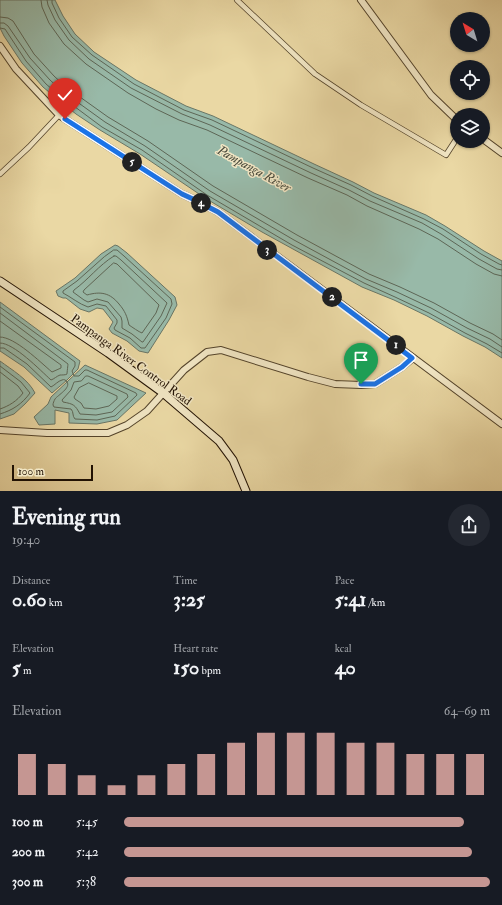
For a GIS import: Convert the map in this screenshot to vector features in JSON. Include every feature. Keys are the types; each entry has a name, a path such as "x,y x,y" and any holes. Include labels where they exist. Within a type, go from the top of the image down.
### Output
{"main road":[{"name":"Pampanga River Control Road","path":"0,281 108,353 163,393 219,441 233,460 246,491"}],"street":[{"path":"237,0 315,74 361,105 446,155 451,148"},
{"path":"362,0 431,95 450,113"},
{"path":"1,49 16,69 59,115 182,194 218,212 502,424"},
{"path":"0,174 29,148 59,115"},
{"path":"490,145 502,153"},
{"path":"0,430 47,433 108,433 126,425 147,411 184,370 207,352 221,350 308,377 336,384 375,384 402,367 412,358"}],"water":[{"name":"Pampanga River","path":"0,0 55,0 63,16 75,34 94,52 136,80 186,106 213,116 374,193 426,215 502,261 502,358 485,347 427,316 362,287 262,232 205,198 140,154 76,114 43,87 22,63 4,36 0,28"},
{"path":"115,245 127,253 175,297 177,305 148,353 139,351 127,341 112,333 109,329 113,322 103,309 97,308 89,312 80,309 66,298 58,296 56,291 75,278 101,254"},
{"path":"0,302 80,361 78,369 52,393 24,367 0,351"},
{"path":"0,361 24,379 35,393 14,414 0,419"},
{"path":"85,365 146,393 117,420 97,424 69,423 69,413 55,410 55,424 39,425 34,417 48,404 51,397"}],"route":[{"path":"65,119 182,194 218,212 412,358 402,367 375,384 361,384"}]}
